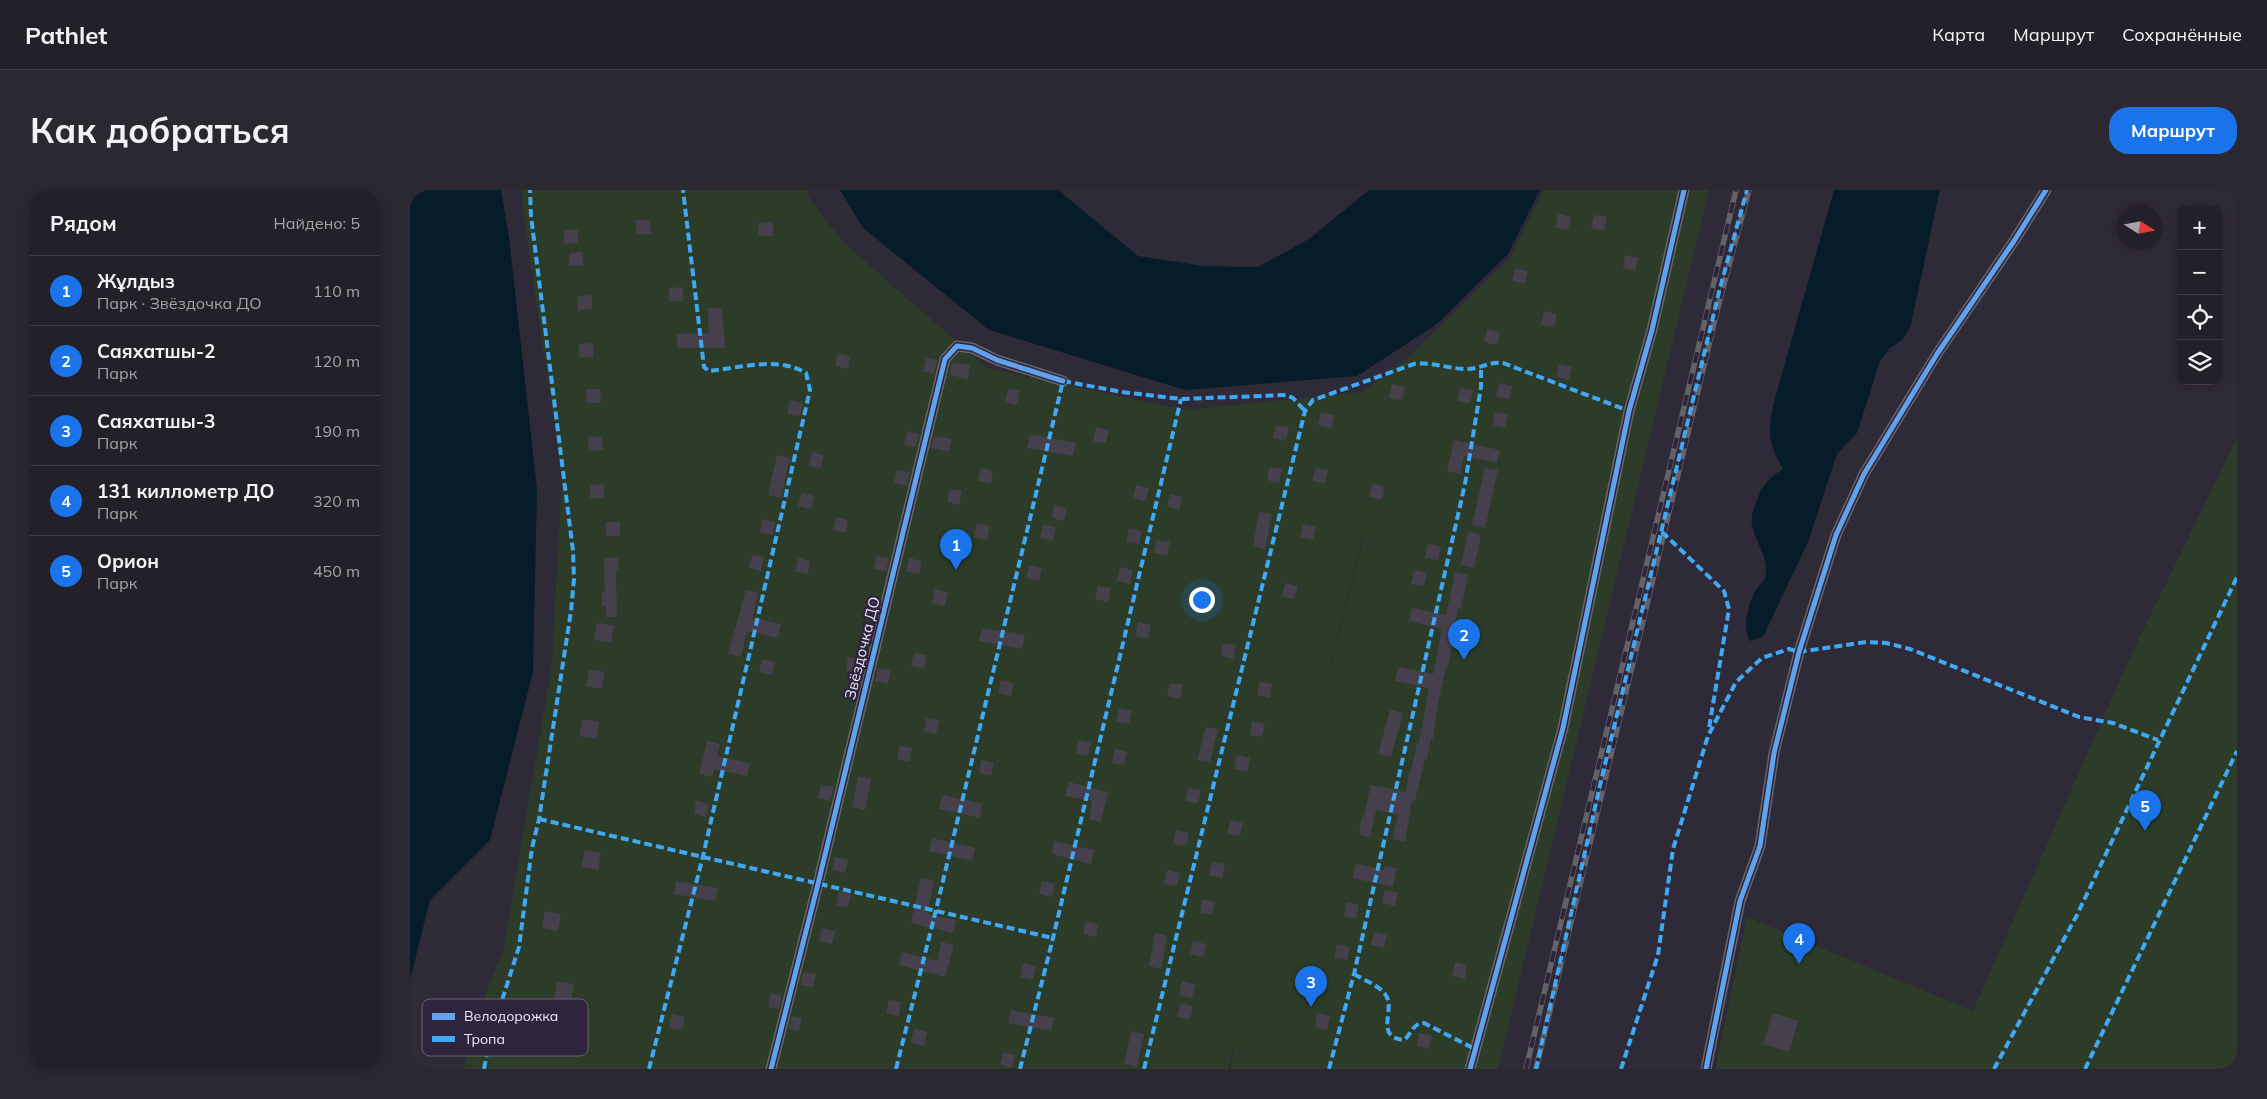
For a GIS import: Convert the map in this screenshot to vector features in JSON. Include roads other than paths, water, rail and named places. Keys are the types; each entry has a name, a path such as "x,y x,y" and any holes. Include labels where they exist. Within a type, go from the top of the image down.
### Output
{"street":[{"path":"1470,1069 1563,728 1629,411 1652,330 1684,190"},
{"path":"1706,1069 1740,901 1760,846 1774,753 1799,652 1836,535 1864,474 1937,354 2014,241 2046,190"},
{"name":"Звёздочка ДО","path":"771,1069 818,884 945,359 957,346 965,345 997,360 1063,381"}],"water":[{"path":"410,190 501,190 509,237 537,490 533,672 490,840 430,900 410,980"},
{"path":"840,190 1058,190 1138,256 1204,266 1258,267 1309,239 1369,190 1540,190 1508,254 1437,324 1357,376 1185,390 989,330 863,228"},
{"path":"1834,190 1940,190 1910,328 1902,340 1889,349 1880,361 1857,433 1837,454 1808,542 1763,637 1749,641 1746,628 1748,609 1756,590 1765,578 1766,571 1764,558 1752,526 1752,516 1764,486 1783,469 1774,451 1770,436 1772,412"}],"railway":[{"path":"1526,1069 1736,190"},
{"path":"1536,1069 1718,307 1749,190"}],"place":[{"name":"Жұлдыз","path":"956,570"},
{"name":"Саяхатшы-2","path":"1464,660"},
{"name":"Орион","path":"2145,831"},
{"name":"131 киллометр ДО","path":"1799,964"},
{"name":"Саяхатшы-3","path":"1311,1007"}]}
